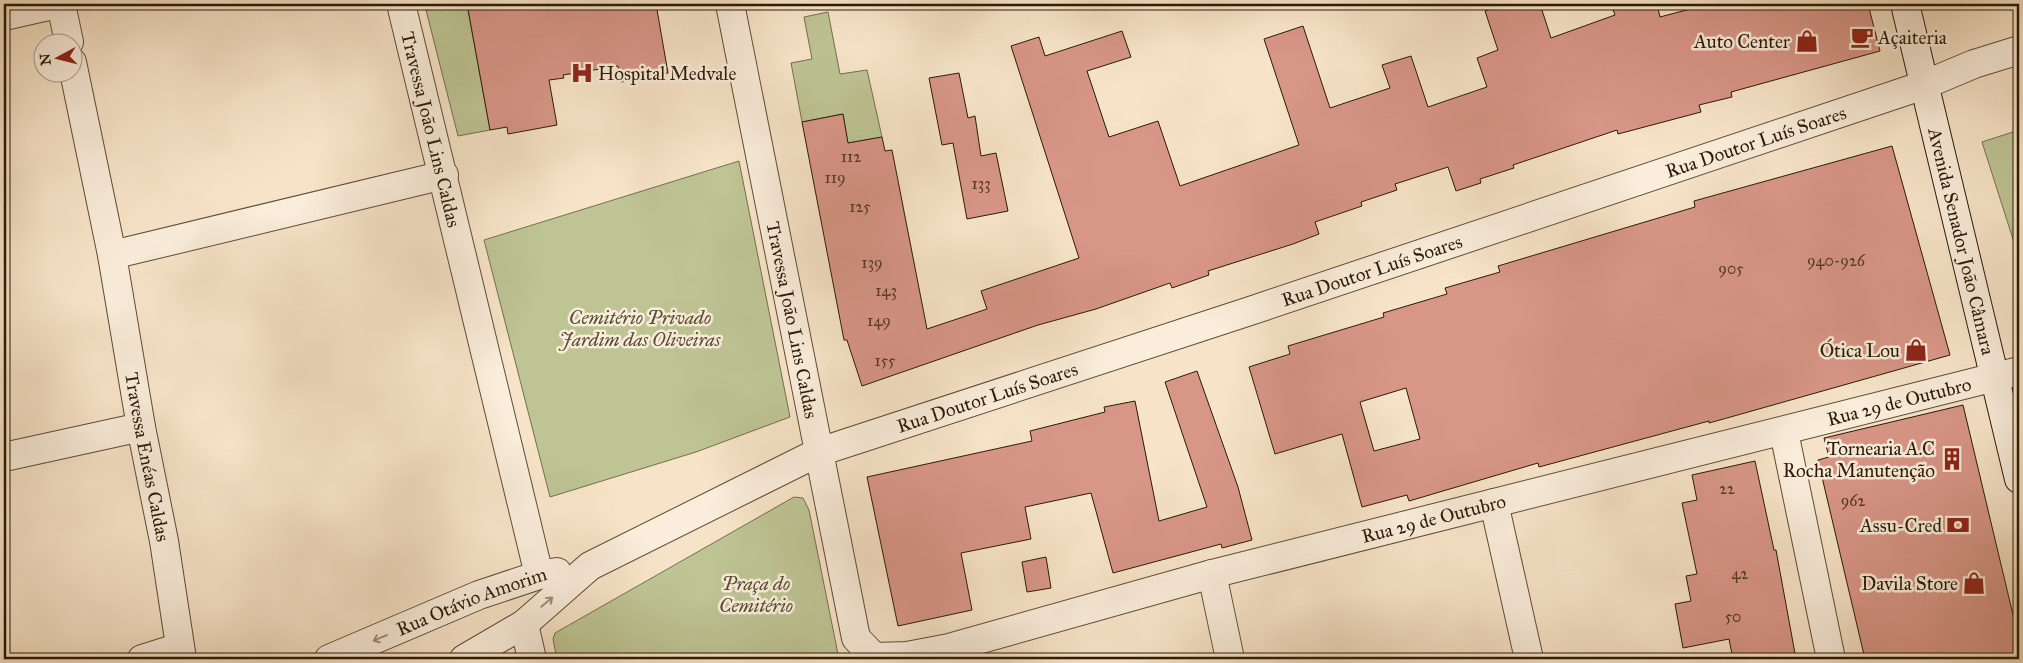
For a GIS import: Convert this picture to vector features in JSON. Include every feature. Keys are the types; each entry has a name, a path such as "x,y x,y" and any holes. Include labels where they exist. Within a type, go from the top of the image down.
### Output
{"street":[{"path":"4,16 57,4"},
{"path":"61,4 67,32"},
{"name":"Travessa João Lins Caldas","path":"401,4 444,175 539,575"},
{"name":"Travessa João Lins Caldas","path":"730,4 856,638"},
{"name":"Avenida Senador João Câmara","path":"1905,4 1924,84 2007,374 2019,480"},
{"name":"Rua Doutor Luís Soares","path":"819,452 1250,311 1924,84 1974,64 2019,50"},
{"name":"Travessa Enéas Caldas","path":"76,82 112,255 141,426 164,541 181,653"},
{"path":"112,255 444,175"},
{"name":"Rua 29 de Outubro","path":"856,638 874,657 950,654 1212,574 1784,432 2007,374"},
{"path":"4,457 141,426"},
{"path":"1784,432 1831,659"},
{"name":"Rua Otávio Amorim","path":"464,659 524,624 590,566 819,452"},
{"path":"1494,503 1529,659"},
{"name":"Rua Otávio Amorim","path":"329,659 479,595 539,575 590,566"},
{"path":"1212,574 1230,659"},
{"path":"524,624 532,659"},
{"path":"142,659 181,653"}],"green space":[{"path":"467,4 490,130 458,136 426,10"},
{"path":"828,12 840,74 867,70 882,137 848,143 843,114 802,122 791,63 812,59 804,17"},
{"path":"2019,130 2019,258 1982,142"},
{"name":"Cemitério Privado Jardim das Oliveiras","path":"739,161 790,417 696,452 550,497 484,240"},
{"name":"Praça do Cemitério","path":"794,497 803,498 809,510 839,659 557,659 553,639 555,633"}],"building":[{"path":"467,4 656,4 668,73 621,82 618,66 563,75 564,78 549,80 557,125 508,134 507,127 490,130"},
{"path":"1507,4 1540,4 1551,38 1615,15 1611,4 1657,4 1660,17 1709,4 1868,4 1880,51 1731,92 1732,97 1699,105 1701,112 1618,134 1617,130 1513,165 1514,168 1480,179 1481,183 1456,191 1448,167 1395,184 1397,190 1361,202 1362,206 1315,222 1319,234 1293,244 1208,271 1209,275 1172,288 1170,283 1096,309 1038,325 862,386 847,340 844,340 802,122 843,114 848,143 882,137 885,151 892,150 927,329 987,309 981,291 1079,258 1011,46 1039,37 1045,56 1122,31 1131,57 1087,71 1109,137 1158,121 1180,186 1299,145 1264,39 1303,26 1330,108 1390,88 1382,65 1411,56 1428,107 1487,87 1477,58 1498,50 1485,11"},
{"path":"959,73 968,118 975,116 981,156 996,153 1008,211 967,219 953,143 942,145 929,78"},
{"path":"1892,146 1950,355 1709,423 1709,421 1539,467 1538,463 1409,501 1407,495 1362,507 1342,434 1275,454 1249,367 1290,354 1288,346 1384,317 1383,313 1447,294 1445,288 1500,272 1498,266 1695,207 1694,201","holes":["1406,388 1420,439 1374,451 1360,402"]},
{"path":"1197,371 1238,487 1252,540 1222,548 1221,544 1113,573 1091,493 1025,507 1031,539 961,553 972,610 898,626 867,477 1032,441 1030,431 1105,412 1104,407 1135,401 1159,521 1207,507 1165,382"},
{"path":"1963,405 2019,640 2019,659 1865,659 1818,460 1829,457 1824,438"},
{"path":"1755,461 1774,550 1776,550 1796,659 1733,659 1729,639 1683,648 1675,604 1691,601 1686,576 1697,574 1682,503 1697,500 1692,475"},
{"path":"1046,557 1051,588 1027,592 1022,562"}],"place":[{"name":"Açaiteria","path":"1862,37"},
{"name":"Auto Center","path":"1807,41"},
{"name":"Hospital Medvale","path":"582,73"},
{"name":"Ótica Lou","path":"1916,350"},
{"name":"Tornearia A.C Rocha Manutenção","path":"1952,459"},
{"name":"Assu-Cred","path":"1958,525"},
{"name":"Davila Store","path":"1974,583"}]}
